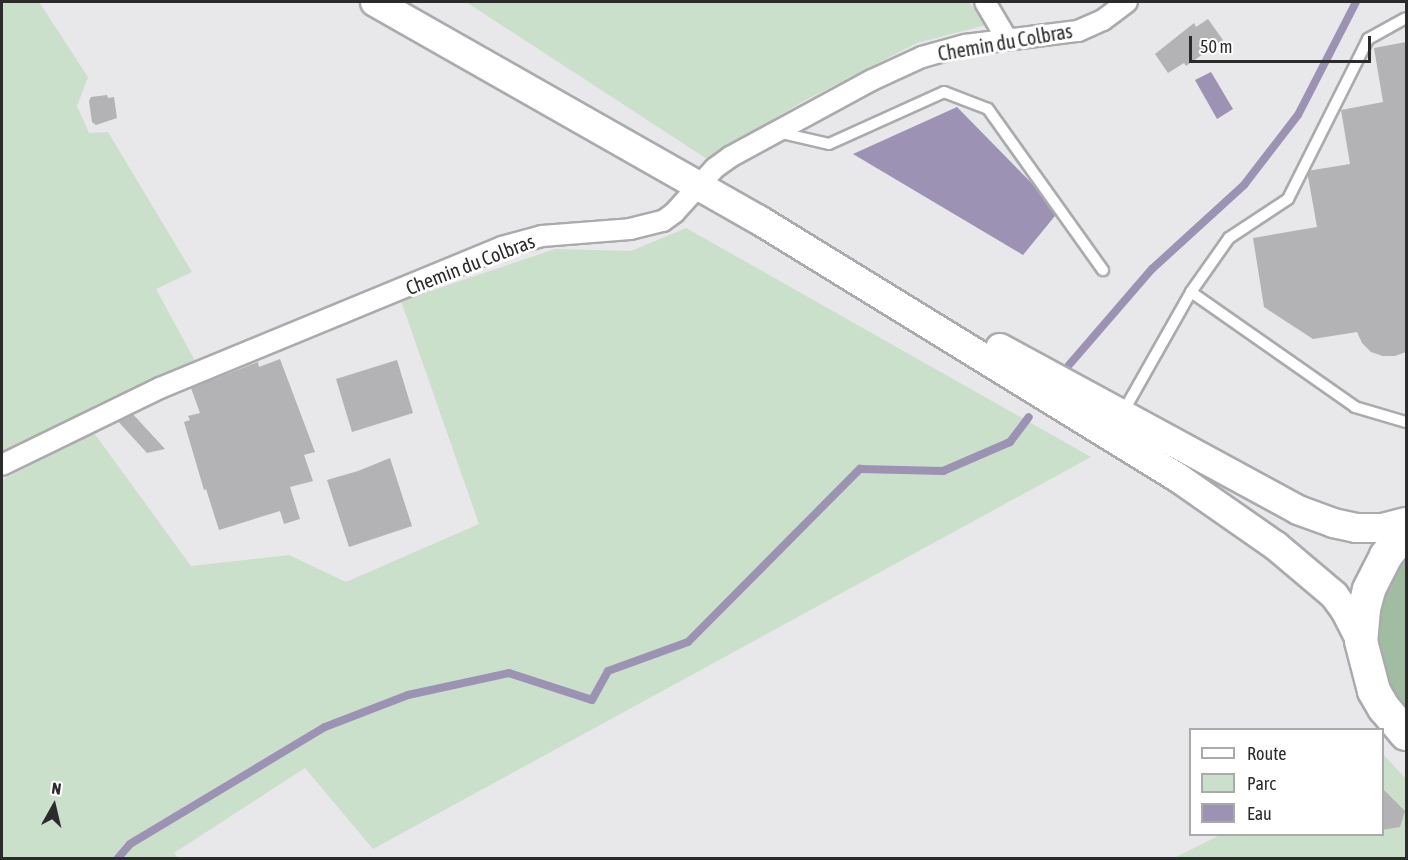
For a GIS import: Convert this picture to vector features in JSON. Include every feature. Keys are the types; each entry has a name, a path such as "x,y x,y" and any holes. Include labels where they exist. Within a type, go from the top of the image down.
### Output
{"main road":[{"path":"375,2 759,220 1211,500 1294,560 1334,595 1346,610 1361,641 1368,676 1374,691 1388,714 1407,734"},
{"path":"759,220 1316,518 1356,528 1382,528 1407,522"},
{"path":"1361,641 1364,609 1369,590 1386,556 1407,531"}],"street":[{"path":"985,2 1007,39"},
{"name":"Chemin du Colbras","path":"2,465 160,388 502,247 542,236 630,230 663,221 722,163 774,131 922,57 965,45 1078,31 1103,20 1127,2"}],"lane":[{"path":"1121,415 1191,292 1229,238 1288,199 1368,39 1407,18"},
{"path":"774,131 829,144 944,92 988,110 1103,270"},
{"path":"1191,292 1355,407 1407,422"}],"green space":[{"path":"2,2 39,2 88,77 77,106 89,133 108,132 192,272 156,289 195,361 2,457"},
{"path":"466,2 969,2 986,25 917,43 800,103 707,159"},
{"path":"686,228 1091,457 373,849 305,768 174,853 178,858 2,858 2,480 94,433 191,566 289,555 346,582 479,524 401,301 555,249 631,251"},
{"path":"1406,551 1406,713 1386,680 1379,663 1375,624 1385,585"},
{"path":"1384,755 1406,779 1406,858 1174,858 1218,836 1384,836"}],"water":[{"path":"1211,72 1233,109 1217,119 1195,80"},
{"path":"957,107 1059,211 1023,255 853,154"}],"building":[{"path":"1208,19 1223,40 1186,66 1184,63 1168,73 1155,54 1194,23 1196,27"},
{"path":"1406,42 1406,352 1395,356 1383,356 1371,352 1362,343 1357,332 1313,339 1264,307 1253,238 1317,227 1307,171 1350,164 1341,110 1383,102 1374,48"},
{"path":"107,95 108,98 114,97 117,118 96,125 92,122 89,101 91,97"},
{"path":"280,359 315,452 304,455 313,481 290,487 300,519 284,524 280,511 219,530 206,489 204,490 184,422 190,420 188,416 200,413 191,388 258,362 259,367"},
{"path":"397,360 413,413 352,432 336,379"},
{"path":"130,411 165,449 147,453 114,417"},
{"path":"390,458 412,526 349,547 327,480"},
{"path":"1384,790 1405,811 1400,827 1384,830"}],"waterway":[{"path":"1069,365 1152,269 1244,185 1298,115 1356,2"},
{"path":"118,858 130,844 325,727 408,695 509,673 592,700 608,671 688,642 860,469 943,471 1010,442 1029,417"}]}
